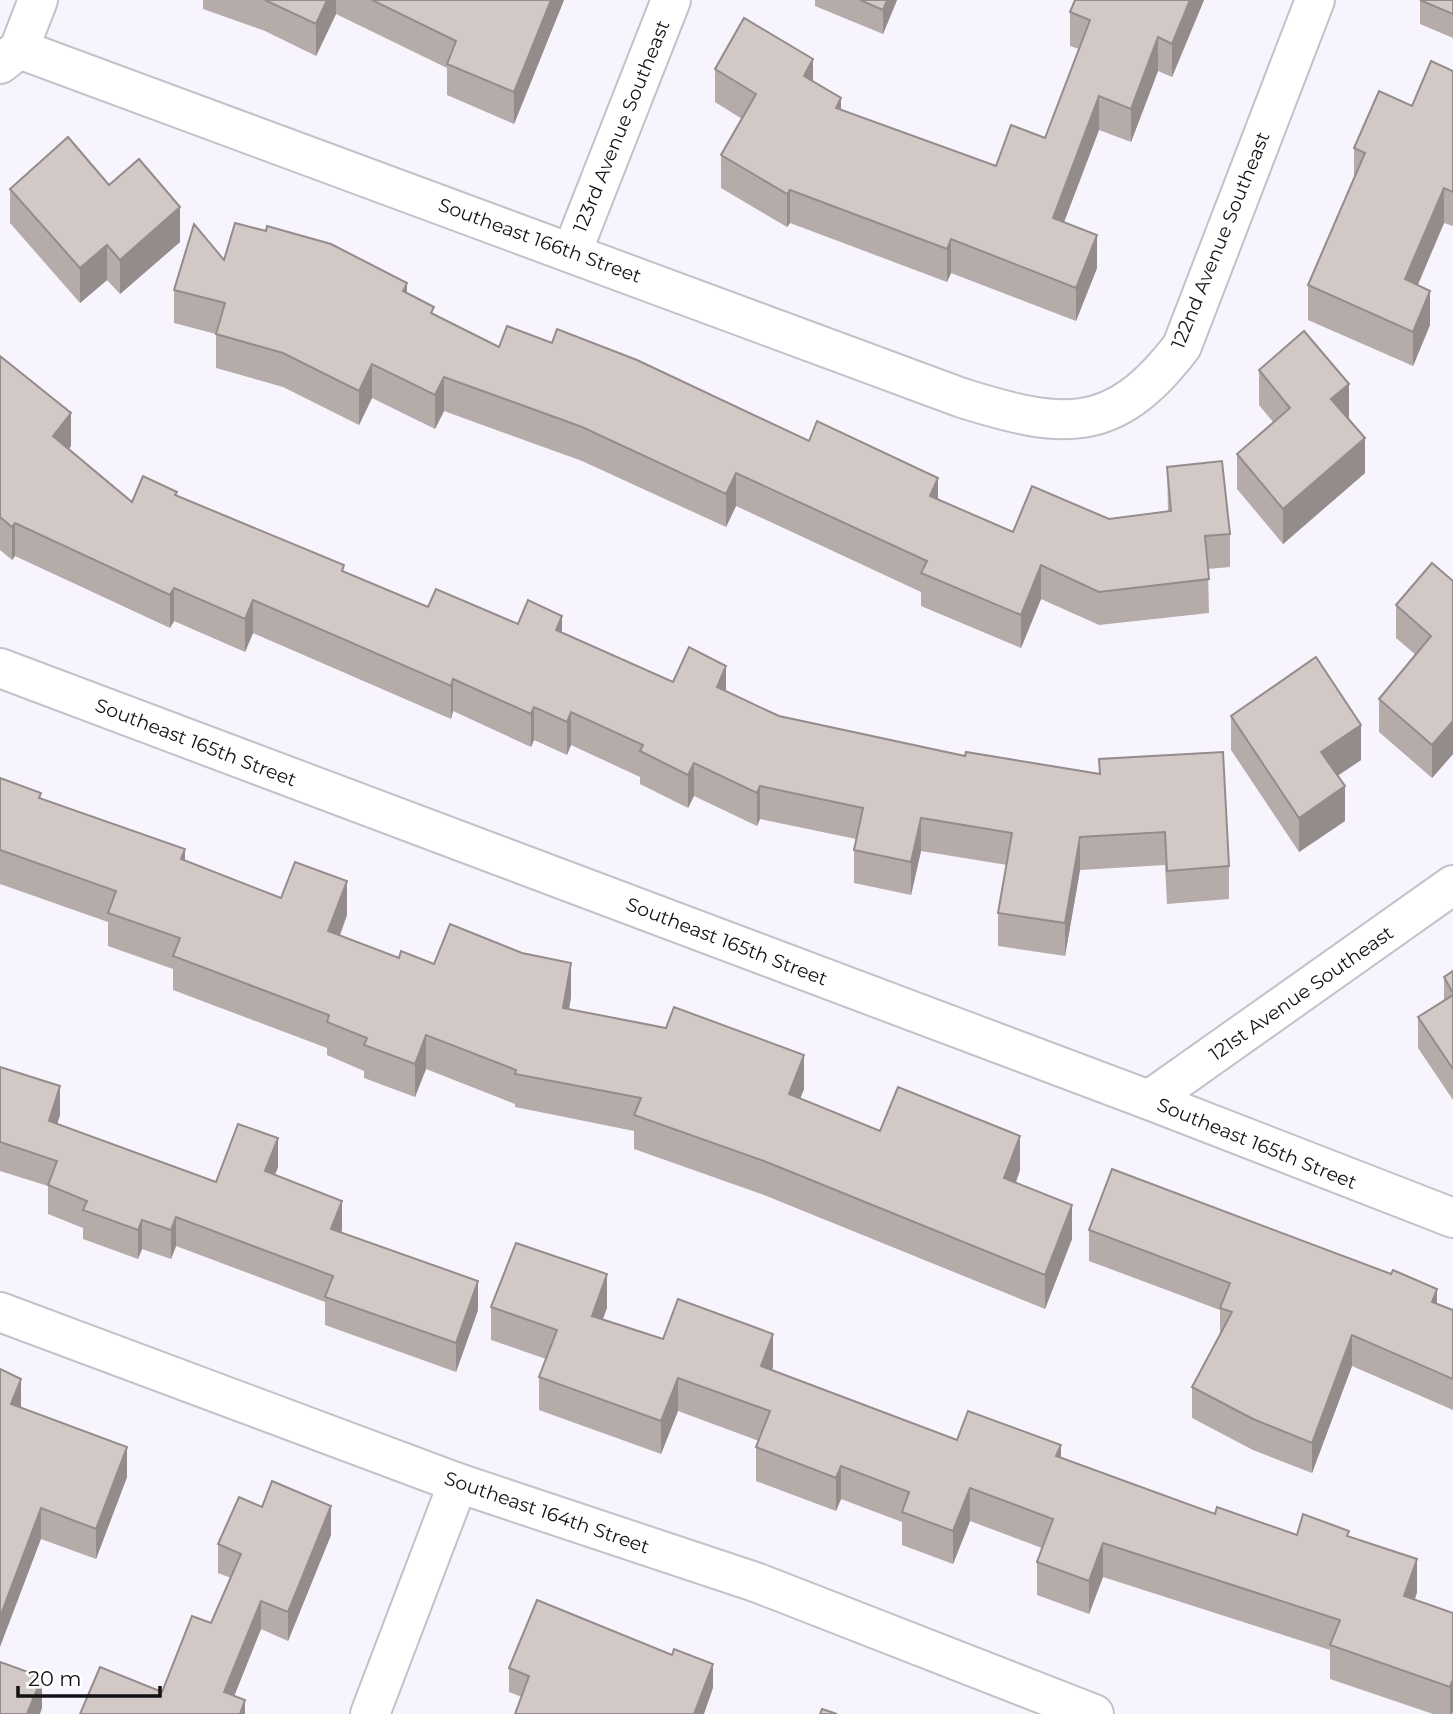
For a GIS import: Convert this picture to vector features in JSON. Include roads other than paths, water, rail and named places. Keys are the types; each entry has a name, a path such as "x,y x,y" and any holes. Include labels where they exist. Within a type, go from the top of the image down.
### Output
{"street":[{"path":"10,56 38,0"},
{"name":"123rd Avenue Southeast","path":"572,252 671,0"},
{"name":"122nd Avenue Southeast","path":"1063,421 1112,409 1133,398 1160,375 1182,346 1315,0"},
{"name":"Southeast 166th Street","path":"10,56 572,252 962,398 1021,416 1063,421"},
{"name":"Southeast 165th Street","path":"0,668 1149,1100 1453,1218"},
{"name":"121st Avenue Southeast","path":"1149,1100 1453,885"},
{"name":"Southeast 164th Street","path":"0,1312 458,1483 758,1583 1046,1706 1094,1714"},
{"path":"370,1714 458,1483"}]}
